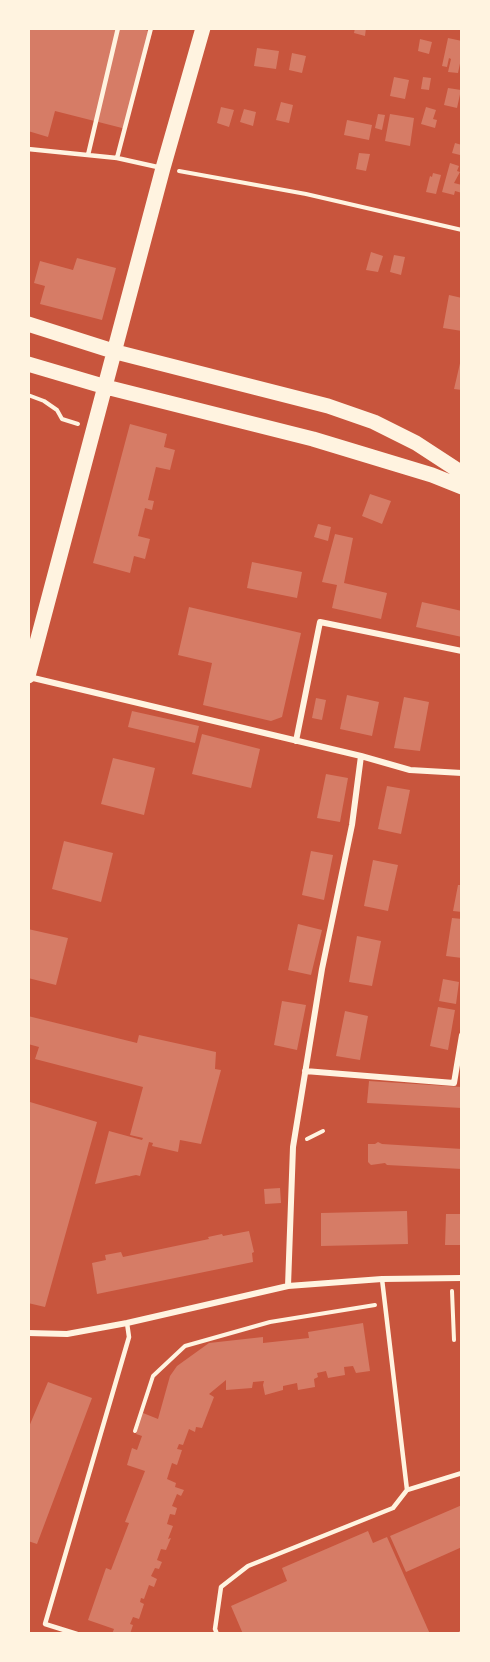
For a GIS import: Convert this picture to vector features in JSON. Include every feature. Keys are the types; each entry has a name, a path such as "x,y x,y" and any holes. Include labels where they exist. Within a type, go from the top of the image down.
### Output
{"main road":[{"path":"28,676 116,352 163,168 203,28"},
{"path":"28,324 116,352 346,412 374,422 460,469"},
{"path":"28,364 106,387 313,439 432,475 462,487"}],"street":[{"path":"296,741 320,622 462,651"},
{"path":"28,676 361,756 410,770 462,773"},
{"path":"288,1286 293,1147 322,969 352,825 361,756"},
{"path":"305,1071 454,1083 462,1035"},
{"path":"28,1333 67,1334 127,1323 288,1286 382,1279 462,1278"}],"lane":[{"path":"88,155 118,28"},
{"path":"117,158 151,28"},
{"path":"28,149 117,158 163,168"},
{"path":"382,1279 407,1490"},
{"path":"77,1634 45,1624 129,1337 127,1323"},
{"path":"217,1634 215,1629 221,1587 248,1566 393,1508 407,1490 462,1473"}],"path":[{"path":"163,168 306,194 462,230"},
{"path":"28,395 44,401 57,410 62,419 95,428"},
{"path":"451,1278 454,1340"},
{"path":"135,1431 153,1376 185,1346 270,1322 384,1304"}],"building":[{"path":"30,28 139,28 152,32 126,129 55,111 48,137 28,131 28,35"},
{"path":"355,28 366,28 365,36 354,33"},
{"path":"448,38 462,41 458,73 448,72 451,59 449,58 447,67 442,66"},
{"path":"420,39 432,42 429,54 418,51"},
{"path":"257,48 279,51 276,69 254,66"},
{"path":"292,53 306,56 302,73 289,70"},
{"path":"394,77 409,80 405,99 390,96"},
{"path":"423,77 431,78 429,90 421,89"},
{"path":"448,88 461,90 457,108 444,105"},
{"path":"281,102 293,105 289,123 276,120"},
{"path":"221,107 234,110 229,127 217,123"},
{"path":"426,107 436,110 433,119 437,120 435,128 421,124"},
{"path":"244,109 256,112 253,126 240,122"},
{"path":"378,114 385,115 382,130 375,128"},
{"path":"390,114 414,118 410,146 385,141"},
{"path":"347,120 372,125 369,140 344,135"},
{"path":"455,143 462,145 460,155 452,153"},
{"path":"359,153 370,154 366,171 356,169"},
{"path":"450,163 459,166 457,171 460,172 454,183 462,185 462,193 455,191 454,195 442,192"},
{"path":"433,173 441,175 436,194 426,192"},
{"path":"371,252 383,256 378,272 366,270"},
{"path":"394,255 405,257 401,275 390,272"},
{"path":"77,258 116,268 102,320 40,304 45,286 34,283 40,261 73,270"},
{"path":"449,295 462,298 462,331 443,328"},
{"path":"462,359 462,390 454,389"},
{"path":"130,424 167,434 164,447 175,450 170,470 156,467 148,500 154,501 152,510 145,508 138,536 150,539 145,559 134,556 130,573 93,563"},
{"path":"370,494 391,501 382,524 362,516"},
{"path":"318,524 331,527 328,541 314,537"},
{"path":"335,534 353,538 344,583 387,593 381,619 332,608 337,585 322,582"},
{"path":"252,562 302,572 297,598 247,588"},
{"path":"422,602 462,611 462,637 416,627"},
{"path":"189,607 301,633 282,717 271,721 203,705 212,663 178,655"},
{"path":"347,695 379,702 372,736 340,729"},
{"path":"404,697 429,702 420,751 394,748"},
{"path":"316,698 326,700 322,720 312,718"},
{"path":"132,711 199,726 195,743 128,727"},
{"path":"202,734 260,749 251,788 192,774"},
{"path":"113,758 155,768 144,815 101,804"},
{"path":"326,774 348,778 340,822 317,818"},
{"path":"387,786 410,790 401,834 378,829"},
{"path":"64,841 113,853 101,902 52,889"},
{"path":"311,851 333,855 324,900 302,895"},
{"path":"373,860 398,865 388,911 364,906"},
{"path":"458,885 462,885 462,912 453,911"},
{"path":"452,918 462,919 462,958 446,956"},
{"path":"298,924 322,930 311,975 288,970"},
{"path":"28,929 68,938 56,985 28,978"},
{"path":"357,936 381,941 372,986 349,982"},
{"path":"443,979 459,982 456,1004 439,1001"},
{"path":"282,1001 306,1005 297,1050 274,1045"},
{"path":"438,1007 455,1010 448,1050 430,1046"},
{"path":"345,1011 368,1016 360,1060 336,1056"},
{"path":"28,1016 137,1043 139,1035 216,1052 215,1069 221,1070 201,1144 180,1140 178,1152 152,1146 153,1143 149,1142 140,1176 95,1184 109,1131 142,1140 143,1138 130,1135 143,1087 35,1059 39,1047 28,1044"},
{"path":"369,1081 462,1087 462,1108 367,1103"},
{"path":"30,1102 97,1122 45,1307 28,1303"},
{"path":"378,1142 462,1149 462,1169 387,1165 385,1163 371,1165 368,1162 368,1144"},
{"path":"280,1188 281,1203 265,1204 264,1189"},
{"path":"407,1211 408,1244 321,1246 321,1213"},
{"path":"446,1214 462,1214 462,1245 445,1245"},
{"path":"249,1231 254,1252 252,1253 253,1262 97,1294 92,1263 106,1260 105,1255 121,1252 123,1257 209,1239 208,1237 222,1234 223,1236"},
{"path":"363,1323 370,1371 356,1373 353,1366 344,1367 345,1375 328,1378 326,1371 317,1373 318,1377 314,1379 315,1387 298,1390 297,1383 283,1386 283,1390 265,1395 264,1381 253,1382 252,1388 226,1390 226,1380 209,1394 214,1397 202,1428 196,1427 195,1432 189,1429 183,1445 179,1444 177,1449 182,1450 177,1465 172,1463 167,1479 176,1483 175,1487 184,1490 181,1496 177,1494 172,1506 177,1508 175,1515 170,1514 167,1524 173,1526 168,1539 171,1538 166,1550 161,1549 157,1560 162,1562 159,1569 155,1568 151,1576 157,1579 154,1587 149,1585 144,1599 141,1598 140,1602 144,1604 139,1619 133,1617 130,1634 112,1634 114,1629 88,1620 106,1568 111,1570 129,1523 125,1522 145,1471 127,1465 132,1448 137,1450 142,1436 136,1434 143,1413 158,1419 170,1376 177,1366 209,1343 263,1337 263,1343 309,1338 308,1332"},
{"path":"48,1382 92,1398 37,1544 28,1541 28,1429"},
{"path":"462,1505 462,1547 406,1572 390,1536"},
{"path":"368,1531 373,1543 387,1537 430,1634 243,1634 231,1606 287,1581 282,1568"}]}
